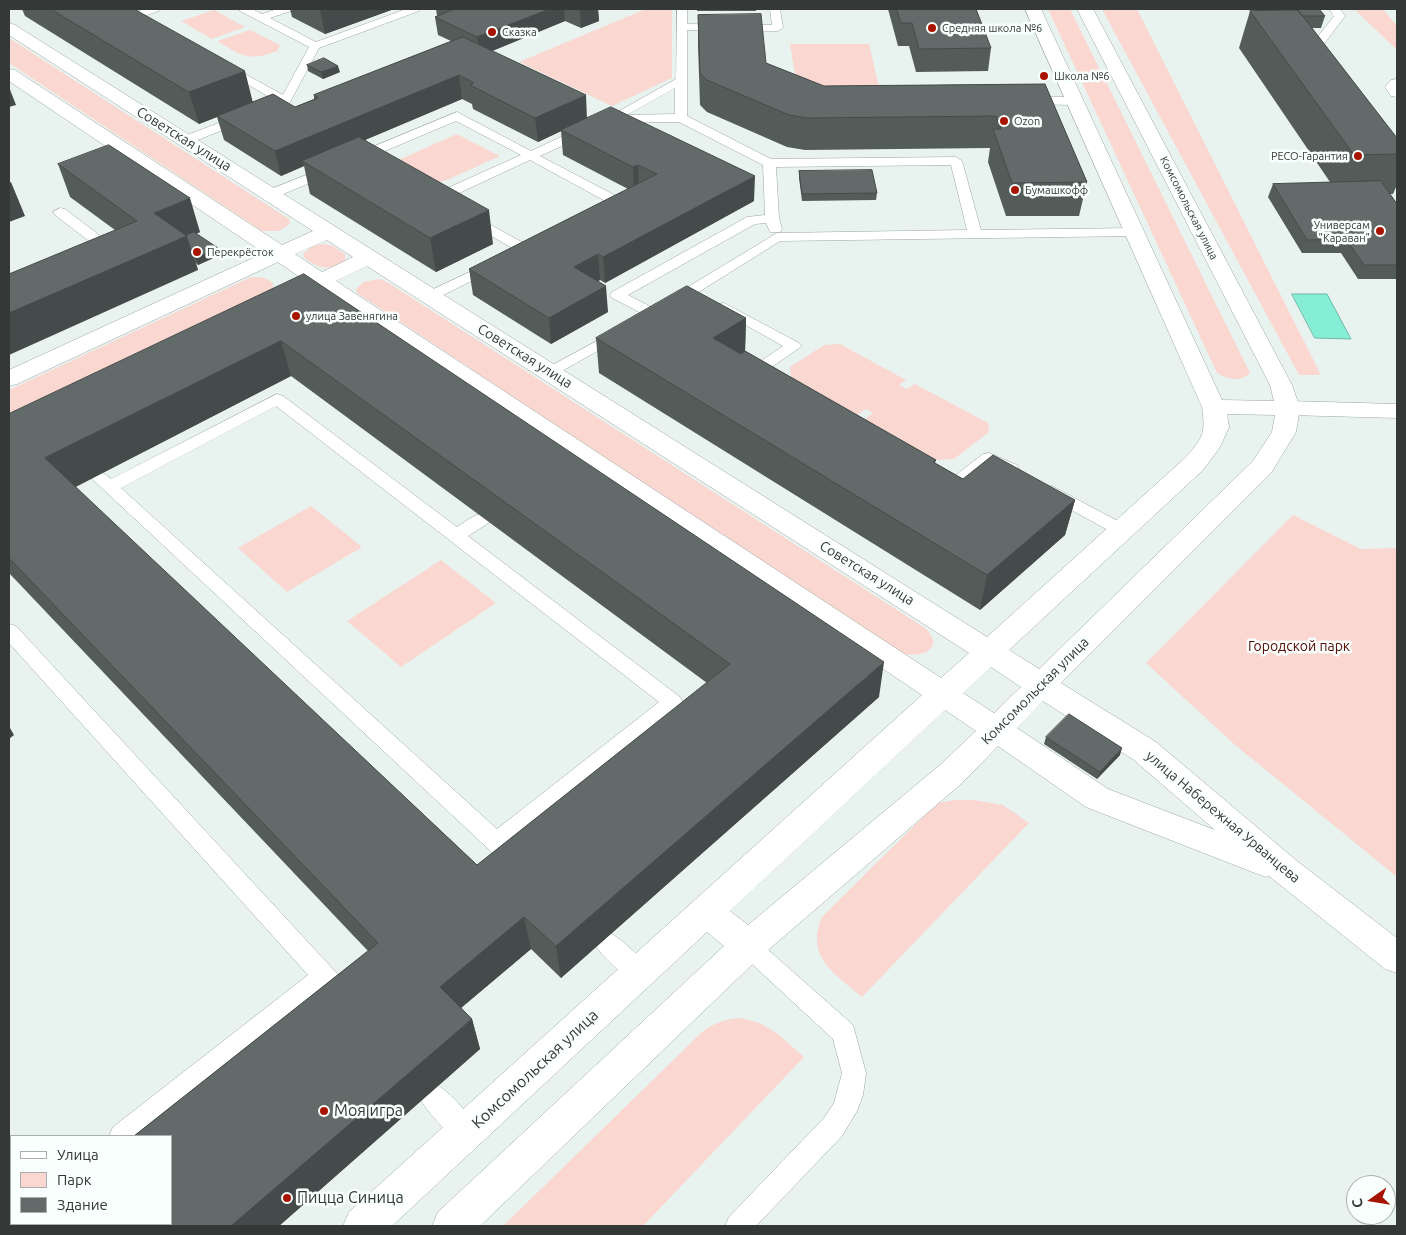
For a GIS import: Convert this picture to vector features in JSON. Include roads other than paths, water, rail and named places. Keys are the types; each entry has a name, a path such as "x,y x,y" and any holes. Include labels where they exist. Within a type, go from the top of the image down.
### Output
{"street":[{"name":"Комсомольская улица","path":"363,1226 1194,464 1208,447 1216,427 1214,407 1033,9"},
{"name":"Комсомольская улица","path":"452,1226 748,946 951,774 1262,467 1284,432 1288,408 1281,385 1085,9"},
{"name":"Советская улица","path":"9,28 1042,685"},
{"path":"9,74 320,280 576,460 943,694 1097,798 1286,871"},
{"path":"1397,84 1394,87 1397,92"},
{"path":"9,378 329,231"},
{"path":"289,295 369,257"},
{"path":"1214,407 1397,411"},
{"name":"улица Набережная Урванцева","path":"1042,685 1144,750 1286,871 1397,958"},
{"path":"706,911 748,946"}],"lane":[{"path":"155,9 135,15 160,30"},
{"path":"244,9 315,46"},
{"path":"261,18 287,9"},
{"path":"186,140 285,102 315,46 415,9"},
{"path":"681,118 682,9"},
{"path":"682,27 778,28 775,9"},
{"path":"1333,71 1315,48 1340,16 1334,9"},
{"path":"218,63 285,102"},
{"path":"430,296 528,247 433,196 530,156 602,123 680,81"},
{"path":"1010,102 1076,100"},
{"path":"271,194 457,116 617,202 592,215"},
{"path":"602,123 681,118 769,163 956,162 975,233"},
{"path":"364,155 381,164"},
{"path":"769,163 772,218 777,237"},
{"path":"60,212 117,256 99,264"},
{"path":"652,313 617,295 752,220 772,218"},
{"path":"550,372 693,290 777,237 1135,232"},
{"path":"693,290 794,346 754,372 780,387"},
{"path":"496,842 674,702 277,400 103,481 523,867"},
{"path":"927,471 953,486 989,458 1022,476"},
{"path":"1039,485 1121,530"},
{"path":"456,536 484,518"},
{"path":"9,631 351,1006"},
{"path":"604,940 639,973"},
{"path":"738,1226 833,1127 844,1111 850,1094 854,1072 844,1033 748,946"},
{"path":"123,1135 324,977"},
{"path":"430,1093 466,1132"}],"place":[{"name":"Средняя школа №6","path":"932,28"},
{"name":"Сказка","path":"492,32"},
{"name":"Школа №6","path":"1044,76"},
{"name":"Ozon","path":"1004,121"},
{"name":"РЕСО-Гарантия","path":"1358,156"},
{"name":"Бумашкофф","path":"1015,190"},
{"name":"Универсам \"Караван\"","path":"1380,231"},
{"name":"Перекрёсток","path":"197,252"},
{"name":"улица Завенягина","path":"296,316"},
{"name":"Моя игра","path":"324,1111"},
{"name":"Пицца Синица","path":"287,1198"}],"park label":[{"name":"Городской парк","path":"1299,646"}]}
